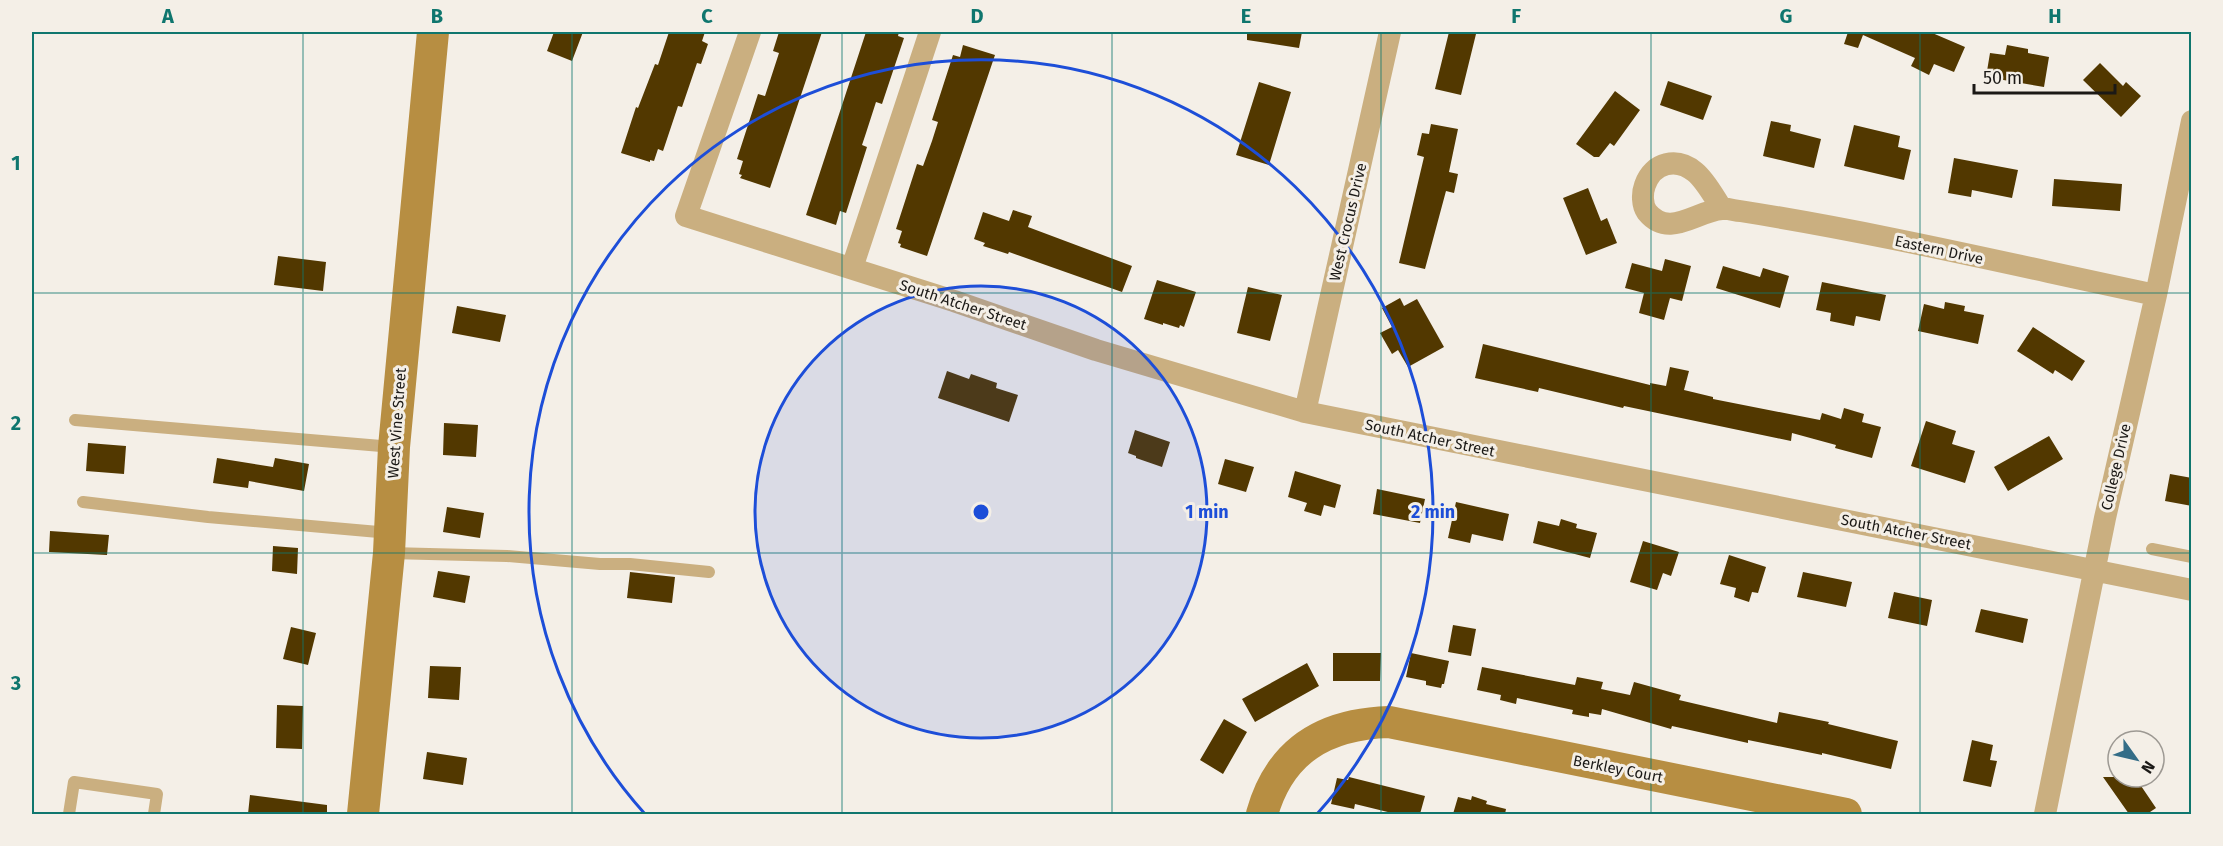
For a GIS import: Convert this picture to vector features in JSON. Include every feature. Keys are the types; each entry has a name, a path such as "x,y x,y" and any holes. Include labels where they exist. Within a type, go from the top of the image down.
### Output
{"main road":[{"name":"West Vine Street","path":"366,814 390,543 394,447 433,32"},
{"name":"Berkley Court","path":"1262,814 1275,780 1287,762 1303,747 1337,729 1364,723 1389,722 1846,814"}],"street":[{"name":"South Atcher Street","path":"750,32 686,216 954,301 1095,350 1305,412 2192,590"},
{"path":"852,268 930,32"},
{"name":"West Crocus Drive","path":"1305,412 1390,32"},
{"name":"College Drive","path":"2045,814 2192,121"},
{"name":"Eastern Drive","path":"1722,209 1852,232 2156,295"}],"lane":[{"path":"75,420 394,447"},
{"path":"83,502 390,543 507,556 709,572"},
{"path":"2152,549 2192,557"},
{"path":"69,814 74,782 157,794 154,814"}],"building":[{"path":"554,32 583,32 572,61 547,51"},
{"path":"669,32 705,32 702,41 708,44 701,64 697,63 682,107 678,106 663,151 658,149 654,161 650,160 650,162 621,153 636,107 638,108 655,64 658,65"},
{"path":"779,32 822,32 770,188 740,178 743,161 737,159 758,94 765,96 779,53 773,51"},
{"path":"866,32 899,32 898,36 904,38 882,104 876,102 862,145 867,147 846,213 840,211 836,225 806,215"},
{"path":"1247,32 1302,32 1299,48 1247,40"},
{"path":"1449,32 1476,34 1461,95 1435,89"},
{"path":"1848,32 1930,32 1965,47 1954,72 1934,64 1929,75 1911,66 1915,58 1863,35 1858,48 1844,44"},
{"path":"963,45 995,55 927,256 900,247 901,244 898,243 902,231 896,229 917,164 923,166 932,141 938,122 932,120 953,55 960,57"},
{"path":"2007,45 2028,49 2028,53 2049,57 2044,87 1986,77 1990,53 2005,55"},
{"path":"2100,63 2123,86 2126,82 2141,96 2121,117 2083,80"},
{"path":"1668,81 1712,96 1703,120 1660,105"},
{"path":"1259,82 1291,92 1269,165 1236,155"},
{"path":"1615,91 1640,110 1614,146 1610,143 1599,157 1594,157 1576,144"},
{"path":"1771,121 1791,125 1790,131 1821,139 1814,168 1763,156"},
{"path":"1431,124 1458,129 1449,172 1458,174 1454,193 1446,191 1425,269 1399,263 1424,157 1417,155 1422,133 1429,134"},
{"path":"1854,125 1900,136 1898,147 1911,150 1904,180 1844,166"},
{"path":"1954,158 2018,170 2012,198 1972,190 1971,197 1948,193"},
{"path":"2054,179 2122,184 2120,211 2052,206"},
{"path":"1588,188 1601,221 1607,218 1617,243 1586,255 1563,198"},
{"path":"1013,210 1032,216 1028,227 1132,266 1122,292 1009,252 1008,254 983,246 985,243 974,239 983,212 1009,221"},
{"path":"278,256 326,262 323,291 274,285"},
{"path":"1665,259 1691,266 1682,301 1670,298 1664,320 1639,313 1644,293 1625,288 1632,263 1662,271"},
{"path":"1723,266 1760,277 1763,268 1789,276 1780,308 1716,288"},
{"path":"1157,280 1196,292 1184,327 1180,325 1179,328 1163,323 1163,325 1144,319"},
{"path":"1822,282 1886,295 1880,321 1856,316 1854,326 1830,321 1831,313 1816,310"},
{"path":"1248,287 1282,295 1270,341 1237,333"},
{"path":"1400,298 1404,306 1417,299 1444,347 1408,367 1398,350 1392,354 1380,333 1392,327 1382,308"},
{"path":"1945,302 1965,306 1964,311 1984,315 1978,344 1918,331 1924,304 1944,309"},
{"path":"457,306 506,315 500,342 452,333"},
{"path":"2033,327 2085,361 2072,381 2055,370 2053,374 2017,351"},
{"path":"1483,344 1650,385 1650,383 1666,386 1670,367 1689,371 1684,390 1713,397 1713,399 1820,420 1822,413 1841,419 1844,408 1864,414 1862,422 1881,427 1872,458 1792,433 1791,441 1624,406 1623,408 1539,388 1538,392 1475,378"},
{"path":"947,371 969,379 971,374 997,383 996,388 1018,395 1009,422 938,398"},
{"path":"1926,421 1956,431 1952,444 1975,451 1965,483 1911,466"},
{"path":"444,423 478,425 476,457 443,455"},
{"path":"1135,430 1170,442 1162,467 1128,453"},
{"path":"2049,436 2063,459 2008,491 1994,467"},
{"path":"88,443 126,446 124,474 86,471"},
{"path":"217,458 273,467 275,458 309,464 304,491 249,481 248,488 213,483"},
{"path":"1225,459 1254,467 1246,492 1218,484"},
{"path":"1295,471 1341,485 1335,508 1324,505 1321,516 1304,511 1307,503 1288,497"},
{"path":"2170,474 2192,478 2192,506 2165,501"},
{"path":"1377,489 1425,499 1420,523 1373,514"},
{"path":"1456,502 1509,514 1503,541 1472,534 1470,543 1448,538"},
{"path":"447,507 484,513 480,538 443,532"},
{"path":"1561,519 1577,524 1576,528 1597,533 1590,558 1533,543 1538,521 1559,526"},
{"path":"50,531 109,535 107,555 49,552"},
{"path":"1643,541 1679,552 1671,576 1663,573 1657,590 1630,582"},
{"path":"273,546 298,548 297,574 272,571"},
{"path":"1729,555 1766,567 1758,593 1752,592 1749,602 1734,597 1736,588 1720,584"},
{"path":"438,571 470,576 465,603 433,597"},
{"path":"630,572 675,577 672,603 627,598"},
{"path":"1803,572 1852,582 1846,607 1797,597"},
{"path":"1894,592 1932,600 1927,626 1888,618"},
{"path":"1981,609 2028,619 2023,643 1975,632"},
{"path":"1453,625 1476,629 1471,656 1448,652"},
{"path":"291,627 316,633 308,665 283,659"},
{"path":"1333,653 1381,653 1380,681 1333,681"},
{"path":"1411,653 1449,661 1441,688 1426,685 1426,681 1406,677"},
{"path":"1307,663 1319,686 1255,722 1242,699"},
{"path":"430,666 461,667 459,700 428,698"},
{"path":"1482,667 1575,685 1577,677 1603,682 1601,689 1630,695 1634,682 1681,695 1679,700 1777,723 1779,712 1829,722 1828,724 1898,741 1891,769 1822,753 1822,755 1748,740 1748,743 1672,726 1671,729 1602,709 1601,715 1589,713 1589,717 1572,714 1573,710 1517,698 1516,704 1500,700 1501,695 1477,690"},
{"path":"277,705 303,706 302,749 276,748"},
{"path":"1224,719 1247,732 1223,774 1200,760"},
{"path":"1972,740 1993,745 1990,760 1997,761 1991,787 1963,781"},
{"path":"427,752 467,758 463,785 423,779"},
{"path":"1349,777 1425,796 1420,814 1396,814 1355,804 1354,809 1331,804 1337,778 1348,780"},
{"path":"2111,789 2143,789 2156,808 2147,814 2129,814"},
{"path":"250,795 327,805 327,814 248,814"},
{"path":"1472,796 1487,801 1486,804 1506,809 1505,814 1453,814 1458,797 1471,800"}]}
